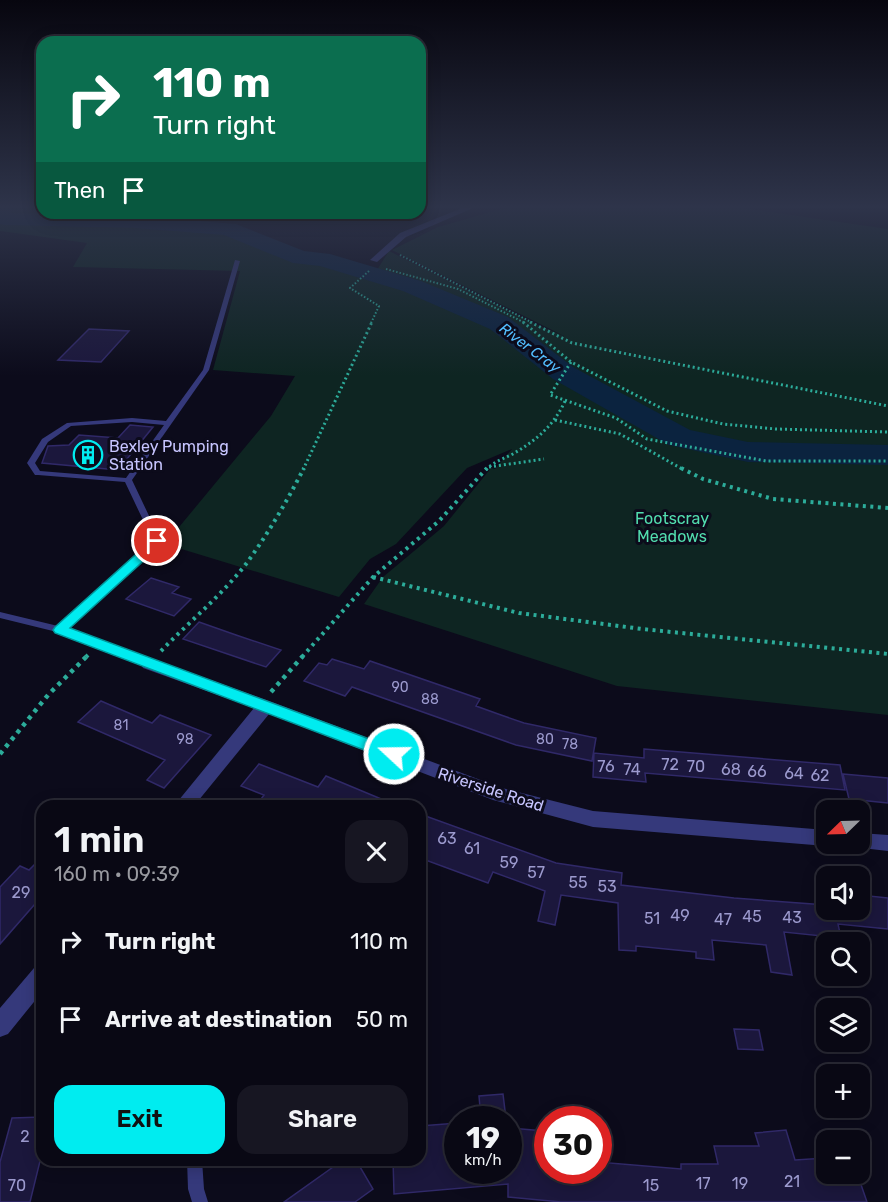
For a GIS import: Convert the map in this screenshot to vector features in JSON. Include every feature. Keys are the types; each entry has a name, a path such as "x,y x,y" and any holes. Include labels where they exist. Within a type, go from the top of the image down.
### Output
{"street":[{"name":"Riverside Road","path":"149,664 500,795 593,819 816,837"},
{"path":"188,800 263,705"},
{"path":"870,842 888,843"},
{"path":"0,1026 36,982"}],"lane":[{"path":"128,480 206,370 236,264"},
{"path":"128,480 38,473 31,463 45,441 69,424 132,420 168,423"},
{"path":"60,630 157,541 128,480"},
{"name":"Riverside Road","path":"0,615 60,630 149,664"},
{"path":"195,1166 196,1189 201,1202"}],"path":[{"path":"377,264 458,289 481,299 523,322 570,363 637,394 667,411 687,418 776,429 888,432"},
{"path":"418,264 572,343 888,406"},
{"path":"149,664 242,568 255,551 314,450 379,306 350,288 370,270"},
{"path":"570,363 550,395 616,418 646,439 766,461 888,461"},
{"path":"263,705 373,578 439,521 496,460 529,445 555,420 565,400"},
{"path":"555,420 620,434 657,457 704,479 773,499 888,508"},
{"path":"488,467 544,459"},
{"path":"373,578 519,613 642,629 888,654"},
{"path":"0,754 77,663 100,645"}],"green space":[{"name":"Footscray Meadows","path":"75,264 345,264 365,270 350,271 370,281 381,264 415,264 535,324 564,336 420,264 888,264 888,715 617,686 364,604 383,577 444,526 491,468 495,469 512,449 467,468 396,544 370,559 339,597 165,544 271,416 295,376 213,370 240,271 73,267"}],"building":[{"path":"89,329 129,331 101,362 58,360"},
{"name":"Bexley Pumping Station","path":"130,425 153,427 118,470 42,463 48,446 69,445 79,435 118,438"},
{"path":"151,578 179,587 172,593 191,599 174,616 126,599"},
{"path":"199,622 281,650 266,667 183,639"},
{"path":"332,659 364,669 370,661 480,699 476,706 524,723 596,738 592,761 516,745 352,687 345,696 304,681 319,663 327,665"},
{"path":"101,701 152,723 160,715 211,735 164,788 147,780 165,760 78,722"},
{"path":"644,749 840,765 845,790 645,773 646,782 593,777 594,753 644,758"},
{"path":"259,764 318,787 326,776 384,800 260,800 264,795 241,786"},
{"path":"843,774 888,778 888,803 849,799"},
{"path":"426,816 556,863 622,873 621,885 734,898 816,904 816,920 870,920 870,896 888,898 888,929 838,924 840,932 816,932 816,935 784,932 792,975 771,972 766,945 712,940 714,960 696,958 696,952 636,946 636,951 619,950 618,903 561,895 555,925 538,921 545,891 493,872 488,883 426,860"},
{"path":"36,863 36,903 0,944 0,887 20,866 29,870"},
{"path":"734,1029 759,1030 763,1050 738,1049"},
{"path":"503,1094 504,1106 480,1106 479,1096"},
{"path":"36,1117 36,1166 39,1166 30,1202 0,1202 0,1162 12,1118"},
{"path":"444,1124 444,1184 508,1184 394,1194 393,1166 426,1166 426,1126"},
{"path":"522,1129 534,1130 534,1184 612,1184 612,1163 681,1169 681,1164 718,1164 714,1146 759,1146 755,1133 786,1130 795,1160 816,1159 816,1184 861,1184 867,1202 561,1202 508,1197 508,1184 522,1184"},
{"path":"335,1166 360,1166 373,1189 355,1202 284,1202"}],"waterway":[{"name":"River Cray","path":"339,264 412,286 499,323 563,373 680,438 748,452 888,455"}],"place":[{"name":"Bexley Pumping Station","path":"88,455"}],"route":[{"path":"157,541 60,630 394,754"}]}
